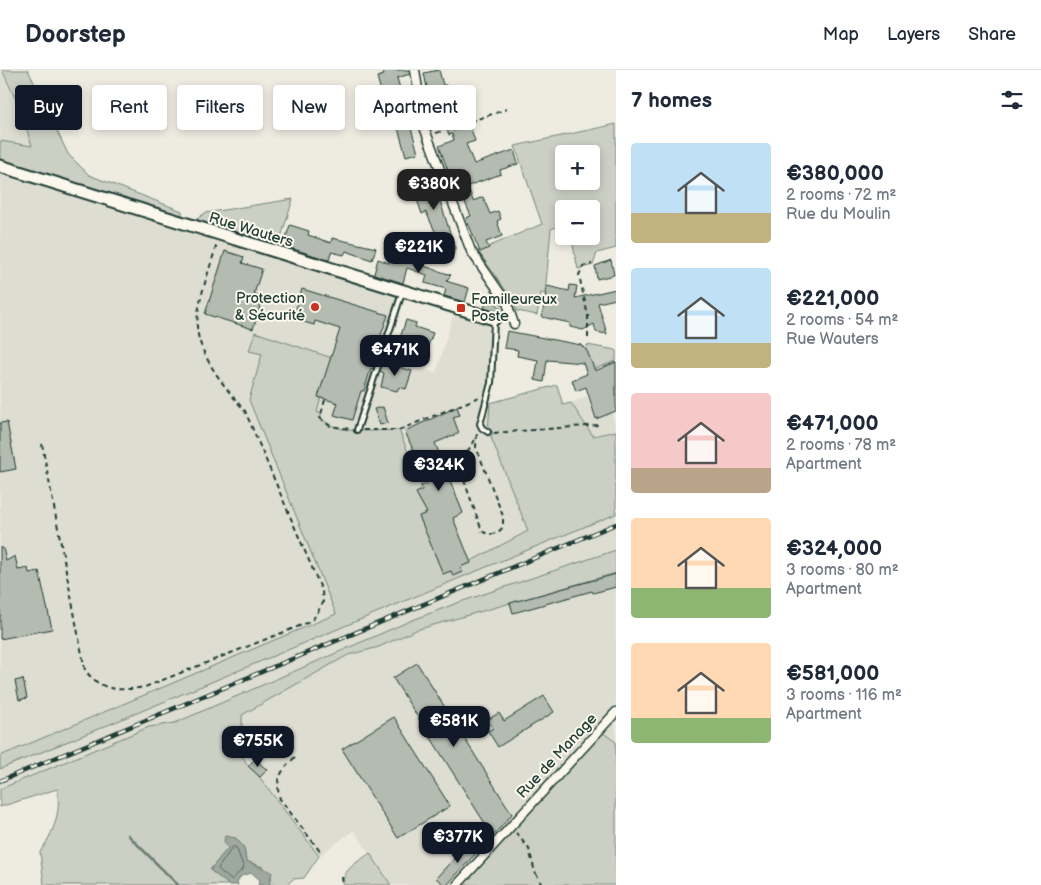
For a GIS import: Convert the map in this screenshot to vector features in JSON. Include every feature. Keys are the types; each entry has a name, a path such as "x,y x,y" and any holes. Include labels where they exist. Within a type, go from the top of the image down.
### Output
{"street":[{"path":"415,70 427,136 471,251 507,303 514,324"},
{"name":"Rue Wauters","path":"0,166 494,319"},
{"name":"Rue de Manage","path":"457,885 510,825 616,712"}],"lane":[{"path":"357,430 403,291"},
{"path":"488,432 482,428 480,419 492,373 494,319"}],"path":[{"path":"427,136 507,109"},
{"path":"42,444 84,670 93,681 122,690 145,687 312,621 323,603 322,591 244,411 220,379 200,342 197,327 198,312 219,235"},
{"path":"588,338 588,316 579,274 583,266 592,264"},
{"path":"325,400 320,418 330,426 357,430 400,430 488,393"},
{"path":"475,440 503,516 503,527 494,534 489,535 482,531 460,468 461,461 475,440 480,419"},
{"path":"488,432 499,433 599,426"},
{"path":"295,757 281,771 277,781 278,792 280,798 322,854"},
{"path":"510,825 529,848 535,872 542,885"},
{"path":"342,876 342,885"}],"shaded area":[{"path":"0,70 15,99 15,130 27,130 33,147 0,157"},
{"path":"2,70 28,70 35,85 15,85 15,98"},
{"path":"616,124 616,248 597,253 593,265 578,269 573,245 600,245 600,200 555,200 555,227 551,229 545,294 541,293 537,315 517,311 511,298 478,251 542,224 515,146"},
{"path":"27,130 57,130 68,154 89,175 182,211 182,224 0,166 0,141 32,146"},
{"path":"0,166 403,291 400,298 403,300 385,357 436,373 454,312 487,323 491,339 488,426 493,433 491,437 534,547 616,514 616,550 457,603 175,723 149,727 0,789 0,770 19,761 0,769"},
{"path":"293,199 276,253 188,226 205,213"},
{"path":"255,332 332,358 317,412 321,414 321,418 328,424 347,430 358,431 399,430 432,512 443,573 471,561 528,531 491,437 493,433 488,432 490,403 557,385 563,405 571,403 593,436 616,431 616,514 0,769 0,756 336,614 249,400 262,354 249,351"},
{"path":"587,345 616,350 616,361 594,369 589,357 585,355"},
{"path":"587,396 595,417 612,413 616,431 593,436 571,403"},
{"path":"616,550 616,573 416,630 379,647 348,655 242,715 242,736 235,743 247,764 258,775 319,856 304,878 293,879 287,885 269,885 272,878 263,867 246,861 244,848 236,838 210,870 229,885 44,885 40,852 49,838 55,822 58,806 57,789 0,807 0,789 149,727 175,723 410,621 457,603"},
{"path":"616,573 616,742 599,730 457,885 391,885 354,830 319,856 258,775 247,764 235,742 242,736 241,715 348,655 379,647 416,630"},
{"path":"599,730 616,742 616,885 457,885"},
{"path":"370,853 391,885 343,885 343,879 348,870"}],"water":[{"path":"225,836 236,838 244,848 246,861 272,872 269,885 258,885 260,880 252,873 241,876 237,882 238,885 229,885 210,870 228,848 224,842"}],"building":[{"path":"382,70 409,70 410,74 397,78 399,85 379,85 377,77 384,75"},
{"path":"439,70 443,85 426,85 424,73"},
{"path":"399,130 412,130 418,153 406,156"},
{"path":"447,130 471,130 475,141 466,144 474,164 514,150 518,164 500,170 501,174 468,186 473,201 483,197 490,214 498,211 501,219 497,221 502,236 486,242 489,248 480,252 466,218 471,216 464,200 460,201 439,146 454,140 452,134 449,135"},
{"path":"422,169 432,191 435,190 440,201 455,248 453,255 447,257 426,212 422,214 415,194 419,193 411,173"},
{"path":"290,225 309,231 308,235 331,243 332,238 376,248 372,260 346,251 344,255 331,252 329,260 283,246"},
{"path":"393,249 416,257 415,263 451,275 446,281 469,288 465,302 444,296 446,289 425,283 427,275 407,268 403,283 374,274 378,259 389,263"},
{"path":"225,251 244,257 242,263 262,269 254,294 263,297 253,329 205,314"},
{"path":"611,260 614,275 597,279 595,266"},
{"path":"570,285 577,286 575,298 616,289 616,299 598,303 607,334 596,332 594,324 583,330 570,327 570,323 542,317 547,286 569,291"},
{"path":"302,289 388,315 380,338 383,339 373,369 371,368 364,391 361,391 352,420 334,415 338,403 318,397 340,329 315,321 314,325 297,320 299,316 294,315"},
{"path":"488,297 493,299 505,314 484,308"},
{"path":"406,320 416,323 415,327 433,333 428,346 400,338"},
{"path":"507,331 581,345 587,351 595,371 616,362 616,411 596,419 586,387 576,391 572,380 587,374 583,363 547,360 544,382 535,380 538,360 517,356 518,350 504,348"},
{"path":"383,362 412,371 406,389 399,387 397,391 381,387 384,373 380,371"},
{"path":"383,407 388,423 380,425 374,409"},
{"path":"457,407 460,415 453,417 459,433 435,443 463,513 453,518 471,563 460,567 462,572 453,576 451,571 443,574 419,516 427,513 416,493 422,490 421,486 427,484 405,431"},
{"path":"7,422 16,469 0,472 0,423"},
{"path":"0,548 3,548 6,561 15,556 18,570 28,568 29,573 39,571 52,629 0,639"},
{"path":"616,574 616,587 593,593 592,591 513,613 510,603"},
{"path":"417,663 512,814 493,836 393,678"},
{"path":"23,679 27,698 19,700 15,681"},
{"path":"544,696 554,712 498,747 488,731 493,728 487,720 499,713 504,721"},
{"path":"394,717 450,806 398,838 342,749"},
{"path":"255,759 267,770 260,777 248,766"},
{"path":"471,840 478,851 447,885 444,885 436,878"}],"waterway":[{"path":"128,835 178,885"}],"railway":[{"path":"0,781 616,524"}],"place":[{"name":"Protection & Sécurité","path":"315,307"},
{"name":"Familleureux Poste","path":"461,308"}]}
